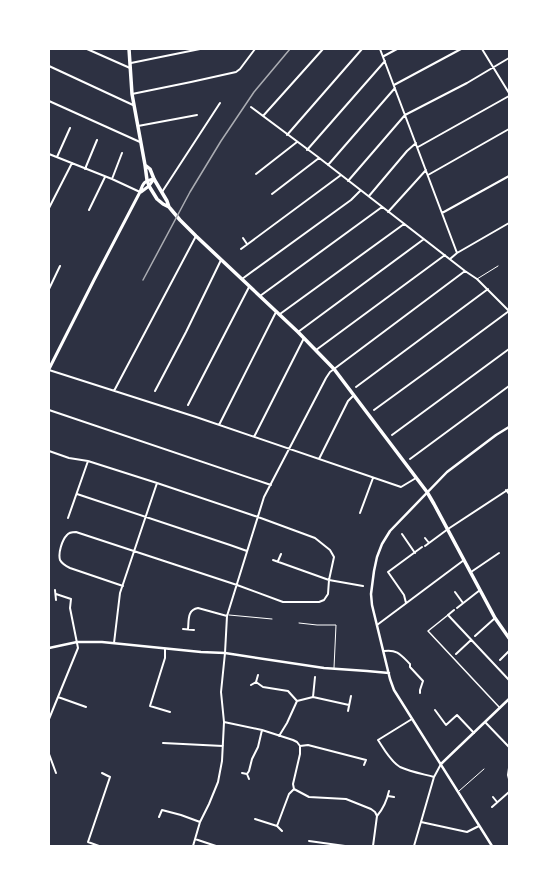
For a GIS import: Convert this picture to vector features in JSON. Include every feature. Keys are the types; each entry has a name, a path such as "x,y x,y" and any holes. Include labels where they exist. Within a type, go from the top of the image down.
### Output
{"highway":[{"path":"129,49 132,94 147,180 157,199 169,207"},
{"path":"145,165 150,170 169,207 180,220 298,332 334,369 427,492 495,618 508,634"}],"main road":[{"path":"49,370 140,192 142,185 147,180 154,179"},
{"path":"140,192 149,186 154,179"}],"street":[{"path":"87,49 131,68"},
{"path":"130,63 200,49"},
{"path":"132,94 236,72 255,49"},
{"path":"263,116 323,49"},
{"path":"287,135 362,49"},
{"path":"380,49 457,253"},
{"path":"383,57 397,49"},
{"path":"394,85 461,49"},
{"path":"418,147 509,94 482,49"},
{"path":"348,181 405,115 467,83 509,58"},
{"path":"308,150 385,61"},
{"path":"49,66 134,105"},
{"path":"328,165 395,88"},
{"path":"49,101 141,142"},
{"path":"161,193 164,191 220,103"},
{"path":"251,107 477,279 509,311 374,410"},
{"path":"138,126 196,114"},
{"path":"58,157 70,128"},
{"path":"428,175 509,130"},
{"path":"85,169 97,140"},
{"path":"256,174 297,142"},
{"path":"369,196 416,143"},
{"path":"49,154 112,179 140,192"},
{"path":"112,179 122,154"},
{"path":"272,194 319,158"},
{"path":"49,208 72,163"},
{"path":"388,212 426,170"},
{"path":"241,249 341,175"},
{"path":"442,213 509,176"},
{"path":"89,210 105,177"},
{"path":"241,279 351,200 360,191"},
{"path":"260,297 382,207"},
{"path":"450,259 457,253 509,223"},
{"path":"219,425 278,313 404,224"},
{"path":"114,391 196,236"},
{"path":"243,238 248,244"},
{"path":"298,332 424,239"},
{"path":"316,350 445,255"},
{"path":"155,391 221,260"},
{"path":"49,288 60,266"},
{"path":"193,846 200,822 218,782 222,761 224,722 221,692 227,615 264,497 330,372 466,271"},
{"path":"188,404 250,287"},
{"path":"356,387 488,289"},
{"path":"254,437 304,338"},
{"path":"392,435 509,349"},
{"path":"49,370 219,425 401,487 416,478"},
{"path":"410,459 509,386"},
{"path":"319,459 348,401 354,395"},
{"path":"49,410 271,484"},
{"path":"492,846 394,690 376,626 371,594 375,564 382,544 390,531 452,468 509,427"},
{"path":"49,451 69,458 88,461 158,483 316,538 330,550 334,558 329,580 328,594 324,600 319,602 283,602 237,585 76,532 66,535 63,540 60,555 60,560 63,564 70,568 123,586"},
{"path":"68,518 88,461"},
{"path":"360,513 372,478"},
{"path":"114,644 120,593 158,483"},
{"path":"406,603 404,595 388,572 509,488"},
{"path":"506,490 509,494"},
{"path":"77,494 247,551"},
{"path":"402,534 415,553"},
{"path":"425,538 429,543"},
{"path":"470,573 499,553"},
{"path":"278,561 281,554"},
{"path":"273,560 329,580 362,586"},
{"path":"376,626 464,560"},
{"path":"56,590 56,600"},
{"path":"457,608 480,590"},
{"path":"455,592 463,603"},
{"path":"49,718 78,648 70,608 71,599 56,594"},
{"path":"188,629 190,614 195,608 227,615"},
{"path":"454,610 428,632 500,708"},
{"path":"448,615 509,680"},
{"path":"475,636 495,618"},
{"path":"183,629 194,630"},
{"path":"453,657 471,640"},
{"path":"49,648 77,642 102,642 165,649 225,653 334,669 389,674"},
{"path":"165,649 165,658 150,706 170,712"},
{"path":"384,651 392,650 410,664 410,668 423,681 420,693"},
{"path":"500,660 509,651"},
{"path":"251,685 256,682 258,675"},
{"path":"313,697 315,677"},
{"path":"256,682 263,687 288,691 297,701"},
{"path":"348,711 351,696"},
{"path":"58,697 86,707"},
{"path":"297,701 313,697 348,705"},
{"path":"414,846 434,777 441,764 509,699"},
{"path":"279,736 297,701"},
{"path":"435,710 446,725 457,715 474,733"},
{"path":"412,718 378,740 389,756 399,766 434,777"},
{"path":"224,722 262,730 297,742 300,746 300,754 293,784 294,789"},
{"path":"485,722 509,747"},
{"path":"249,779 247,774 258,747 262,730"},
{"path":"163,743 223,746"},
{"path":"300,746 308,745 366,760 364,765"},
{"path":"49,754 56,773"},
{"path":"509,768 509,779"},
{"path":"99,846 88,842 110,777 102,773"},
{"path":"242,773 247,774"},
{"path":"294,789 309,797 346,799 371,809 377,816"},
{"path":"277,826 289,794 294,789"},
{"path":"372,846 377,816 383,808 389,791"},
{"path":"492,806 509,792"},
{"path":"388,796 394,797"},
{"path":"493,796 497,802"},
{"path":"159,817 162,810 200,822"},
{"path":"260,815 260,820"},
{"path":"255,819 277,826 282,830"},
{"path":"422,822 467,832 479,826"},
{"path":"195,839 216,846"},
{"path":"309,841 344,846"},
{"path":"312,846 314,842"}],"lane":[{"path":"477,279 498,266"},
{"path":"227,615 272,619"},
{"path":"299,624 336,625 334,669"},
{"path":"458,792 484,769"}],"railway":[{"path":"143,280 190,192 221,141 254,92 290,49"}]}
